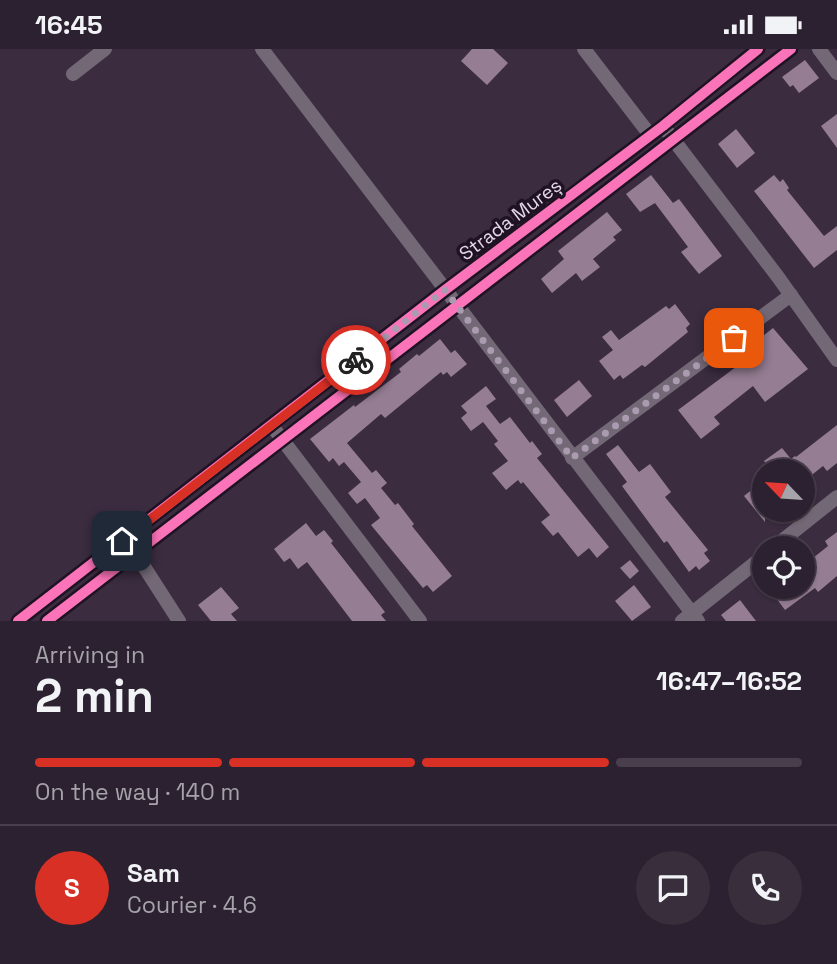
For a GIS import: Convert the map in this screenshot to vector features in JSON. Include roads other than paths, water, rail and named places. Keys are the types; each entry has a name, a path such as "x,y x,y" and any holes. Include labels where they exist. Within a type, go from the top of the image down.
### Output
{"street":[{"path":"73,74 105,49"},
{"path":"262,49 691,618 752,566"},
{"path":"584,49 650,135"},
{"name":"Strada Mureș","path":"18,621 445,290 663,126 758,49"},
{"path":"819,49 837,73"},
{"path":"663,126 837,360"},
{"path":"572,458 791,295"},
{"path":"272,426 421,621"},
{"path":"788,536 837,497"},
{"path":"122,541 143,565 180,621"}]}
